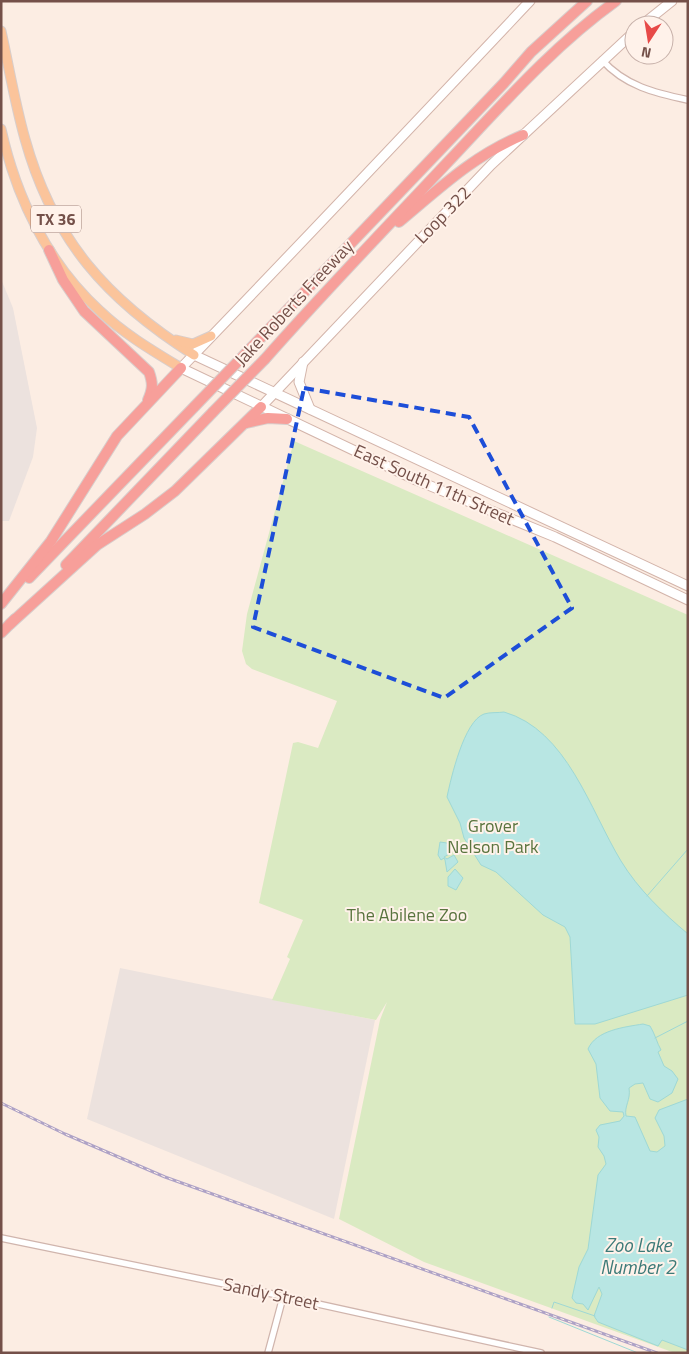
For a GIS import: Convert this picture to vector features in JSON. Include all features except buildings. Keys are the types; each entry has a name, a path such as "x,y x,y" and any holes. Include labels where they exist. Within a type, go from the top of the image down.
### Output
{"highway":[{"name":"Jake Roberts Freeway","path":"1,606 251,348 531,52 587,1"},
{"name":"Jake Roberts Freeway","path":"1,632 265,358 320,296 543,62 594,16 616,1"},
{"path":"362,253 469,163 495,147 523,135"},
{"path":"49,250 63,280 84,311 149,372 152,391 145,405"},
{"path":"1,606 51,541 117,436 181,368"},
{"path":"10,624 97,545 145,514 175,491 261,407"},
{"path":"245,423 263,418 287,419"}],"main road":[{"path":"181,368 370,168 404,136 530,1"},
{"path":"654,15 672,1"},
{"name":"TX 36","path":"1,31 25,140 37,176 57,220 99,279 137,315 194,354"},
{"name":"Loop 322","path":"261,407 491,165 624,41"},
{"name":"TX 36","path":"1,129 9,161 30,218 49,250 99,311 131,336 181,368"},
{"path":"168,338 194,344 211,336"},
{"name":"East South 11th Street","path":"194,354 688,586"},
{"path":"303,361 299,382 310,409"},
{"name":"East South 11th Street","path":"181,368 416,480 555,537 688,600"}],"street":[{"path":"602,60 629,82 656,93 688,100"},
{"name":"Sandy Street","path":"1,1238 541,1353"},
{"path":"268,1353 283,1297"}],"highlighted area":[{"path":"304,388 469,417 572,608 444,698 253,627"}],"shaded area":[{"path":"1,279 13,308 37,428 33,457 9,521 1,521"},
{"path":"120,968 375,1020 334,1219 87,1119"}],"green space":[{"name":"Grover Nelson Park","path":"294,441 688,615 688,1353 675,1353 424,1262 339,1219 380,1020 387,1002 376,1020 272,1000 290,959 287,957 303,920 259,903 293,743 298,742 318,748 337,701 252,669 246,664 242,651 247,614"}],"water":[{"path":"504,712 526,721 561,754 587,796 621,861 635,881 669,918 688,934 688,995 595,1024 575,1024 570,937 565,927 543,915 496,872 481,865 464,838 460,823 447,797 459,751 470,727 484,714"},
{"path":"440,842 447,843 451,853 444,857 447,859 454,855 458,862 447,872 444,858 441,860 438,855"},
{"path":"455,869 463,878 456,890 448,886 448,877"},
{"name":"Zoo Lake Number 2","path":"643,1024 650,1026 653,1032 661,1050 658,1052 664,1066 672,1071 678,1079 672,1093 658,1102 650,1099 643,1083 635,1084 629,1088 626,1116 635,1117 650,1151 657,1152 665,1146 664,1136 655,1118 659,1110 688,1099 688,1350 662,1340 658,1346 598,1322 594,1316 602,1294 599,1287 588,1310 583,1304 576,1303 572,1298 579,1267 588,1249 598,1175 606,1164 604,1156 598,1147 599,1137 596,1130 600,1125 620,1121 624,1116 623,1112 610,1111 600,1098 596,1064 588,1049 597,1038 612,1030"}],"waterway":[{"path":"647,896 688,849"},
{"path":"655,1038 688,1021"},
{"path":"552,1308 554,1302 595,1316"},
{"path":"549,1317 638,1353"}],"railway":[{"path":"1,1103 65,1134 165,1177 657,1353"}],"park label":[{"name":"The Abilene Zoo","path":"407,915"}]}
